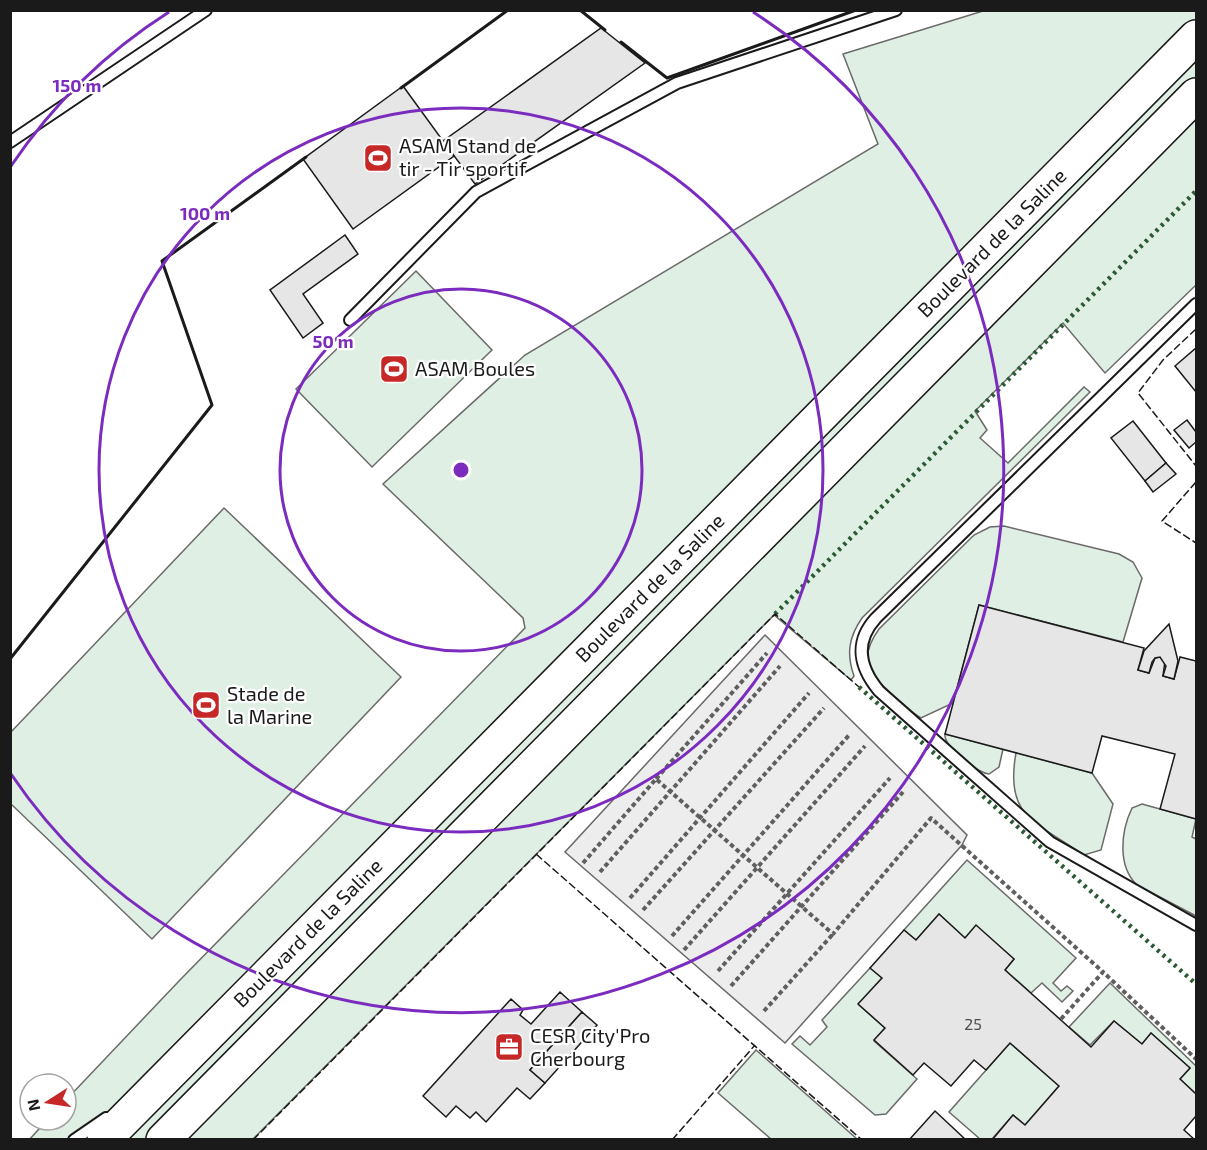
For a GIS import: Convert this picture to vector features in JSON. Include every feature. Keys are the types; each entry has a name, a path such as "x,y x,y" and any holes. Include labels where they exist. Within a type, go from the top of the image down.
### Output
{"main road":[{"name":"Boulevard de la Saline","path":"104,1140 1197,37"},
{"name":"Boulevard de la Saline","path":"163,1140 1197,95"}],"lane":[{"path":"10,142 206,10"},
{"path":"350,320 476,192 677,83 896,10"},
{"path":"1197,304 876,618 866,629 861,641 861,653 869,679 879,691 1050,842 1197,925"},
{"path":"74,1140 161,1082"}],"path":[{"path":"583,862 767,653"},
{"path":"600,872 780,666"},
{"path":"630,898 809,693"},
{"path":"643,910 824,708"},
{"path":"672,936 850,734"},
{"path":"684,950 865,747"},
{"path":"718,971 890,778"},
{"path":"656,779 788,892 833,934"},
{"path":"731,986 903,792"},
{"path":"764,1011 931,818 1197,1059"},
{"path":"1060,1019 1103,972"}],"green space":[{"path":"983,11 1196,11 1196,285 1105,373 1063,323 975,411 987,430 980,438 1008,463 1084,387 1090,392 862,618 854,632 850,646 850,660 854,676 851,680 774,615 253,1139 29,1140 36,1132 78,1132 78,1087 525,628 523,618 383,484 525,355 878,144 843,54"},
{"name":"ASAM Boules","path":"416,271 492,350 372,467 296,389"},
{"name":"Stade de la Marine","path":"224,508 401,677 152,939 11,804 11,732"},
{"path":"1004,526 1119,554 1133,562 1142,578 1123,642 979,605 953,703 921,718 895,697 873,674 867,659 872,640 879,629 974,535 990,527"},
{"path":"945,734 1003,749 999,767 989,774 977,769 949,745"},
{"path":"1016,753 1092,773 1113,804 1101,850 1084,855 1028,816 1015,792"},
{"path":"1142,804 1196,819 1192,837 1196,839 1196,916 1137,885 1126,868 1123,848 1125,827 1132,808"},
{"path":"967,860 1076,958 1053,983 1061,991 1067,986 1073,991 1062,1002 1042,983 1031,993 1005,970 1014,959 976,926 965,938 939,914 916,940 904,930"},
{"path":"870,968 882,978 859,1005 885,1028 874,1041 917,1079 886,1114 875,1115 792,1044 800,1036 810,1045 827,1027 822,1020"},
{"path":"1110,983 1196,1066 1196,1094 1180,1079 1190,1068 1151,1033 1142,1044 1114,1021 1090,1045 1069,1027"},
{"path":"1010,1043 1059,1086 1025,1125 1013,1115 992,1139 980,1139 949,1112"},
{"path":"756,1050 857,1139 771,1139 718,1093"}],"shaded area":[{"path":"765,635 967,835 962,845 785,1043 565,852"}],"building":[{"path":"601,28 645,63 475,184 443,141"},
{"name":"ASAM Stand de tir - Tir sportif","path":"403,86 454,156 353,229 303,159"},
{"path":"345,235 358,254 303,294 323,323 303,338 270,290"},
{"path":"1196,348 1196,392 1175,366"},
{"path":"1187,420 1196,432 1196,442 1189,448 1174,430"},
{"path":"1133,421 1166,463 1145,481 1111,438"},
{"path":"1166,463 1176,474 1153,492 1145,481"},
{"path":"979,605 1144,648 1138,670 1149,673 1155,658 1160,657 1165,661 1163,676 1174,679 1180,657 1196,661 1196,819 1160,809 1175,754 1102,736 1092,773 945,734"},
{"path":"1169,624 1178,661 1174,679 1163,676 1166,666 1160,657 1155,658 1152,662 1149,673 1138,670 1144,651"},
{"path":"939,914 965,938 976,925 1014,959 1005,970 1091,1047 1114,1021 1142,1044 1151,1033 1190,1068 1180,1079 1196,1094 1196,1116 1184,1130 1195,1140 992,1140 1013,1115 1025,1125 1059,1086 1010,1043 986,1070 974,1060 951,1086 924,1063 913,1075 874,1040 885,1028 858,1004 882,978 870,968 904,930 916,940"},
{"name":"CESR City'Pro Cherbourg","path":"560,992 582,1012 530,1070 545,1083 530,1099 517,1088 486,1122 476,1112 470,1118 456,1106 446,1117 423,1096 511,999 523,1010 520,1015 531,1024"},
{"path":"582,1012 597,1025 545,1083 530,1070"},
{"path":"935,1111 966,1140 909,1140"}],"hedge":[{"path":"775,614 1196,191"},
{"path":"859,687 1196,984"}],"fence":[{"path":"1196,329 1163,360 1138,393 1196,466"},
{"path":"1196,482 1162,521 1196,543"},
{"path":"253,1140 775,614 859,687"},
{"path":"536,854 862,1140"},
{"path":"672,1140 755,1045"}],"wall":[{"path":"401,88 508,10"},
{"path":"580,10 605,30"},
{"path":"621,42 667,78 856,10"},
{"path":"10,659 212,405 162,261 306,157"}],"place":[{"name":"ASAM Stand de tir - Tir sportif","path":"378,158"},
{"name":"ASAM Boules","path":"394,369"},
{"name":"Stade de la Marine","path":"206,705"},
{"name":"CESR City'Pro Cherbourg","path":"509,1047"}]}
